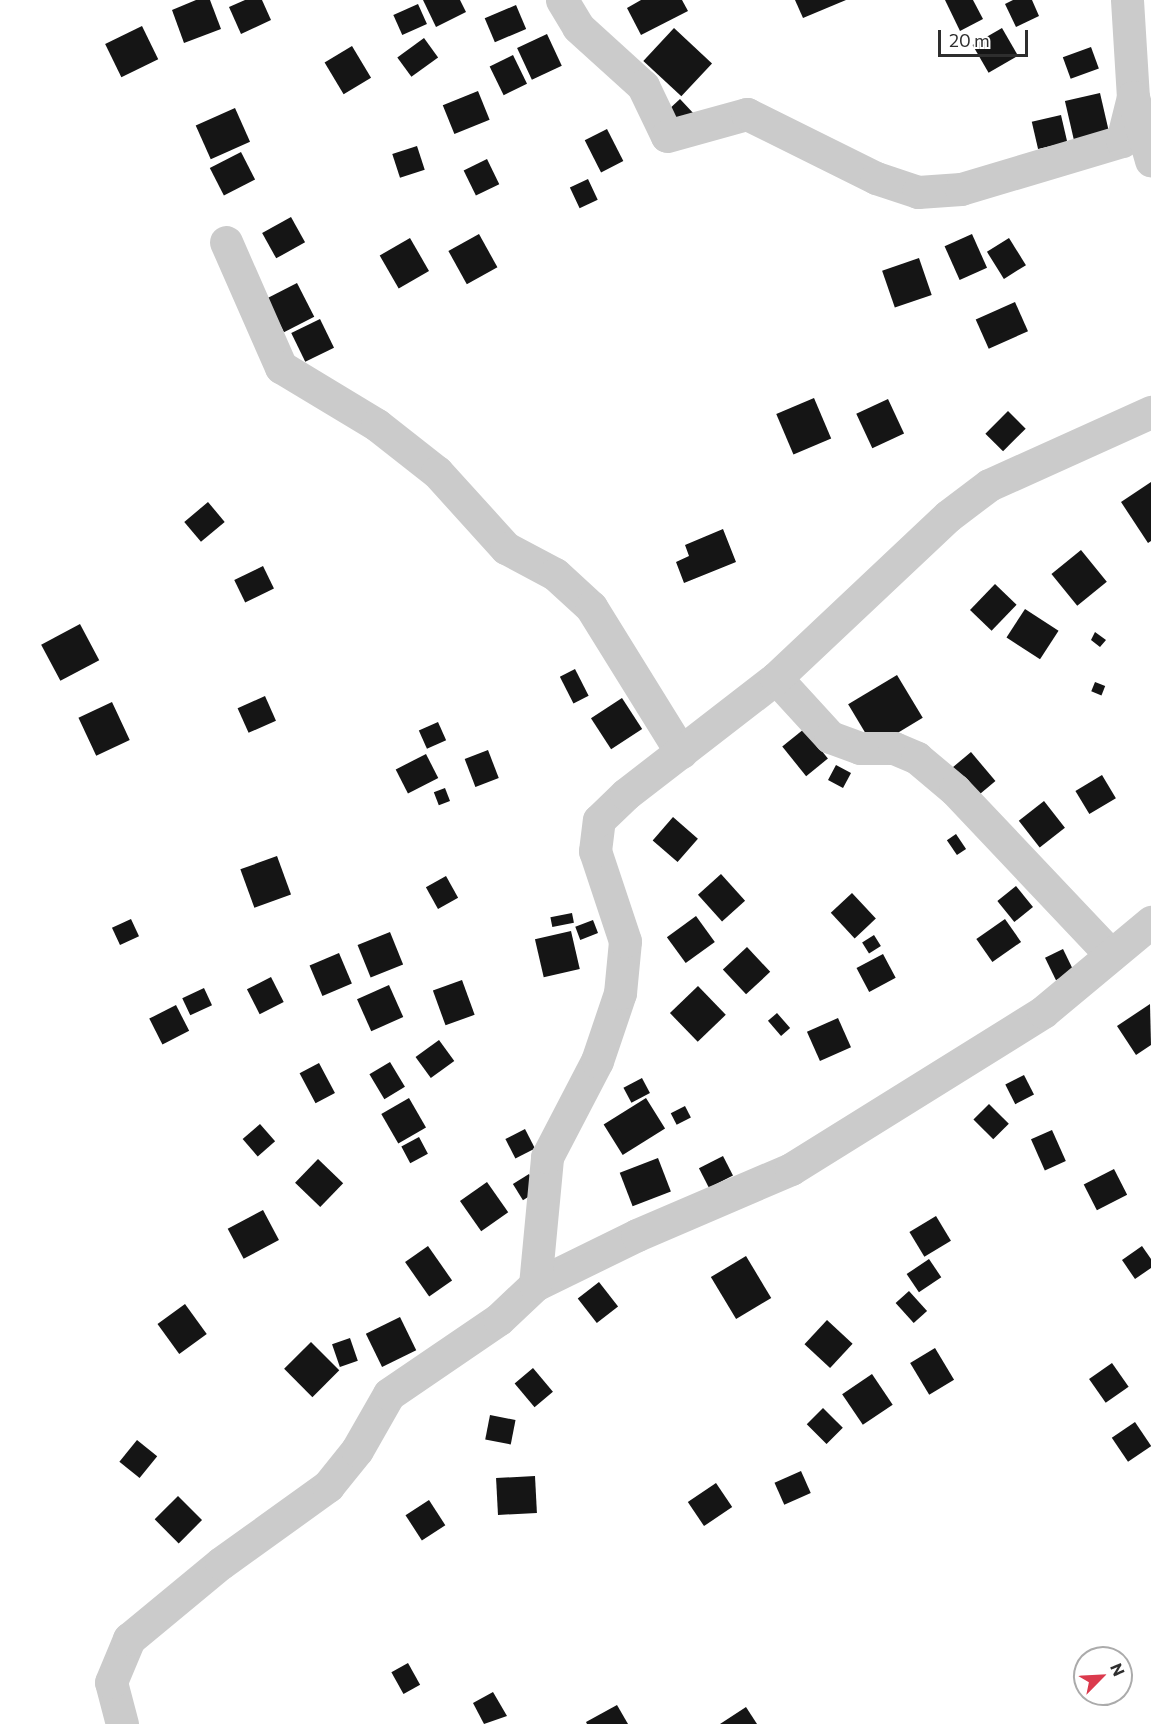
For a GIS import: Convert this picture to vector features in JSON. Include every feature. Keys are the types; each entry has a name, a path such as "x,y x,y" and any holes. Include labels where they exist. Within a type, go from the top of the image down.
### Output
{"street":[{"path":"562,0 578,27 643,86 667,136 747,114 876,178 918,192 961,189 1122,141 1133,97"},
{"path":"1127,0 1133,97 1151,160"},
{"path":"226,242 281,367 377,425 437,472 506,548 555,574 591,607 681,752"},
{"path":"535,1285 547,1157 597,1061 620,993 625,941 595,851 599,820 626,794 776,678 948,516 989,485 1151,412"},
{"path":"776,678 830,737 860,748 894,748 917,758 955,790 1111,955"},
{"path":"122,1724 111,1682 129,1639 221,1563 328,1486 357,1450 389,1394 499,1319 535,1285 637,1235 792,1169 1042,1012 1151,922"}],"building":[{"path":"196,0 210,0 221,29 184,43 172,10"},
{"path":"245,0 262,0 271,20 241,34 229,7"},
{"path":"423,0 460,0 466,12 436,27"},
{"path":"641,0 682,0 688,11 641,35 627,8"},
{"path":"795,0 846,0 803,18"},
{"path":"945,0 973,0 983,19 960,31"},
{"path":"1013,0 1032,0 1039,16 1016,27 1005,4"},
{"path":"418,4 427,24 402,35 393,15"},
{"path":"516,5 526,29 495,42 485,18"},
{"path":"142,26 158,59 121,77 105,44"},
{"path":"674,28 712,63 681,96 643,61"},
{"path":"1002,28 1018,56 989,73 973,45"},
{"path":"547,34 562,66 532,80 517,48"},
{"path":"424,38 438,57 411,77 397,57"},
{"path":"352,46 371,78 344,94 325,62"},
{"path":"1091,47 1099,69 1071,79 1063,57"},
{"path":"513,55 527,84 504,95 490,66"},
{"path":"478,91 490,120 454,134 443,105"},
{"path":"1100,93 1109,132 1074,140 1065,101"},
{"path":"680,99 694,114 682,126 668,111"},
{"path":"235,108 250,142 211,159 196,125"},
{"path":"1061,115 1067,142 1038,149 1032,122"},
{"path":"607,129 623,161 601,172 585,140"},
{"path":"417,146 425,170 400,178 392,154"},
{"path":"241,152 255,180 224,196 210,168"},
{"path":"487,159 499,184 476,196 464,170"},
{"path":"588,179 598,200 580,208 570,187"},
{"path":"291,217 305,242 276,258 262,233"},
{"path":"479,234 497,267 467,284 448,251"},
{"path":"972,234 987,268 960,280 945,246"},
{"path":"410,238 429,271 399,288 380,255"},
{"path":"1009,238 1026,265 1004,279 987,252"},
{"path":"919,258 932,295 895,308 882,271"},
{"path":"297,283 314,317 284,332 267,298"},
{"path":"1015,302 1028,331 989,349 976,319"},
{"path":"320,319 334,348 305,362 291,333"},
{"path":"814,398 831,439 793,455 776,414"},
{"path":"888,399 904,433 872,448 856,414"},
{"path":"1008,411 1026,429 1003,451 985,434"},
{"path":"1151,482 1151,541 1148,543 1121,502"},
{"path":"208,502 225,522 201,542 184,522"},
{"path":"723,529 736,562 684,583 676,562 689,556 685,545"},
{"path":"1081,550 1107,582 1077,606 1051,574"},
{"path":"263,566 274,588 245,602 234,580"},
{"path":"995,584 1017,605 992,631 970,610"},
{"path":"1025,609 1059,631 1040,659 1006,638"},
{"path":"80,624 99,660 60,681 41,645"},
{"path":"1095,632 1106,640 1100,647 1091,640"},
{"path":"575,669 589,696 573,703 560,677"},
{"path":"897,675 923,718 874,747 848,704"},
{"path":"1095,682 1105,686 1101,695 1091,691"},
{"path":"265,696 276,721 249,733 238,708"},
{"path":"622,698 642,729 611,749 591,718"},
{"path":"112,702 130,740 96,756 78,718"},
{"path":"438,722 446,740 427,749 419,731"},
{"path":"804,729 828,759 806,776 782,747"},
{"path":"488,750 499,778 475,787 465,759"},
{"path":"971,752 995,781 970,802 946,773"},
{"path":"426,754 438,778 408,793 396,769"},
{"path":"836,765 851,773 843,788 828,780"},
{"path":"1102,775 1116,798 1089,814 1075,791"},
{"path":"445,788 450,801 439,805 434,792"},
{"path":"1044,801 1065,828 1040,847 1019,821"},
{"path":"673,817 698,839 678,862 653,840"},
{"path":"956,834 966,849 957,855 947,840"},
{"path":"277,856 291,895 254,908 240,869"},
{"path":"721,874 745,901 722,921 698,895"},
{"path":"446,876 458,898 438,909 426,887"},
{"path":"1016,886 1033,907 1014,922 997,901"},
{"path":"852,893 876,919 855,938 831,913"},
{"path":"572,913 574,923 552,927 550,917"},
{"path":"696,916 715,942 686,963 667,937"},
{"path":"131,919 139,936 120,945 112,928"},
{"path":"1005,919 1021,942 992,962 976,939"},
{"path":"593,920 598,933 580,940 575,927"},
{"path":"571,931 580,969 544,977 535,939"},
{"path":"390,932 403,964 371,978 358,945"},
{"path":"874,935 881,946 869,953 862,942"},
{"path":"747,947 770,972 746,994 723,970"},
{"path":"1063,949 1074,971 1056,980 1045,958"},
{"path":"339,953 352,983 322,996 310,966"},
{"path":"883,954 896,978 869,992 857,968"},
{"path":"271,977 284,1002 260,1014 247,989"},
{"path":"462,980 475,1015 446,1025 433,991"},
{"path":"389,985 403,1017 371,1031 357,999"},
{"path":"698,986 726,1015 698,1042 670,1013"},
{"path":"204,988 212,1005 190,1015 182,998"},
{"path":"1150,1004 1151,1045 1136,1055 1117,1026"},
{"path":"176,1005 189,1031 162,1044 149,1019"},
{"path":"777,1013 790,1028 781,1036 768,1021"},
{"path":"838,1018 851,1047 820,1061 807,1032"},
{"path":"439,1040 454,1061 431,1078 416,1057"},
{"path":"390,1062 405,1087 384,1099 369,1074"},
{"path":"319,1063 335,1093 316,1103 300,1073"},
{"path":"1024,1075 1034,1095 1015,1104 1005,1085"},
{"path":"642,1078 650,1093 631,1103 623,1088"},
{"path":"409,1098 426,1127 398,1143 381,1114"},
{"path":"646,1098 665,1129 623,1155 604,1124"},
{"path":"989,1104 1009,1124 993,1139 973,1120"},
{"path":"685,1106 691,1118 677,1125 671,1113"},
{"path":"260,1124 275,1141 258,1156 243,1139"},
{"path":"525,1129 535,1149 515,1159 505,1139"},
{"path":"1052,1130 1066,1161 1045,1170 1031,1139"},
{"path":"419,1137 428,1154 410,1163 401,1146"},
{"path":"723,1156 733,1176 709,1188 699,1168"},
{"path":"658,1158 671,1192 633,1206 620,1173"},
{"path":"318,1159 343,1183 320,1207 295,1183"},
{"path":"1114,1169 1127,1195 1097,1210 1084,1184"},
{"path":"529,1174 539,1190 523,1200 513,1184"},
{"path":"487,1182 508,1212 481,1231 460,1201"},
{"path":"263,1210 279,1240 244,1259 228,1229"},
{"path":"936,1216 951,1241 924,1257 909,1232"},
{"path":"428,1246 452,1280 429,1296 405,1262"},
{"path":"1142,1246 1151,1259 1151,1268 1135,1279 1122,1260"},
{"path":"746,1256 771,1298 736,1319 711,1277"},
{"path":"929,1259 941,1277 919,1292 907,1274"},
{"path":"599,1282 618,1306 597,1323 578,1299"},
{"path":"909,1291 927,1311 914,1323 896,1303"},
{"path":"185,1304 207,1334 179,1354 157,1324"},
{"path":"400,1317 416,1350 382,1367 366,1334"},
{"path":"827,1320 853,1344 830,1368 804,1344"},
{"path":"350,1338 358,1361 340,1367 332,1344"},
{"path":"311,1342 339,1370 312,1397 284,1369"},
{"path":"935,1348 954,1380 929,1395 910,1363"},
{"path":"1112,1363 1129,1387 1106,1403 1089,1379"},
{"path":"533,1368 553,1392 535,1407 515,1383"},
{"path":"872,1374 893,1405 863,1425 842,1394"},
{"path":"823,1408 843,1428 827,1444 807,1424"},
{"path":"490,1415 516,1420 511,1445 485,1440"},
{"path":"1135,1422 1151,1446 1128,1462 1112,1438"},
{"path":"137,1440 157,1456 140,1478 119,1462"},
{"path":"801,1471 811,1493 784,1505 775,1483"},
{"path":"535,1476 537,1513 498,1515 496,1478"},
{"path":"716,1483 732,1507 704,1526 688,1502"},
{"path":"178,1496 202,1520 179,1543 155,1519"},
{"path":"429,1500 445,1525 422,1540 406,1515"},
{"path":"408,1663 420,1685 404,1694 391,1672"},
{"path":"493,1692 507,1716 484,1724 473,1703"},
{"path":"617,1705 628,1724 587,1724 586,1722"},
{"path":"746,1707 757,1724 720,1724"}]}
